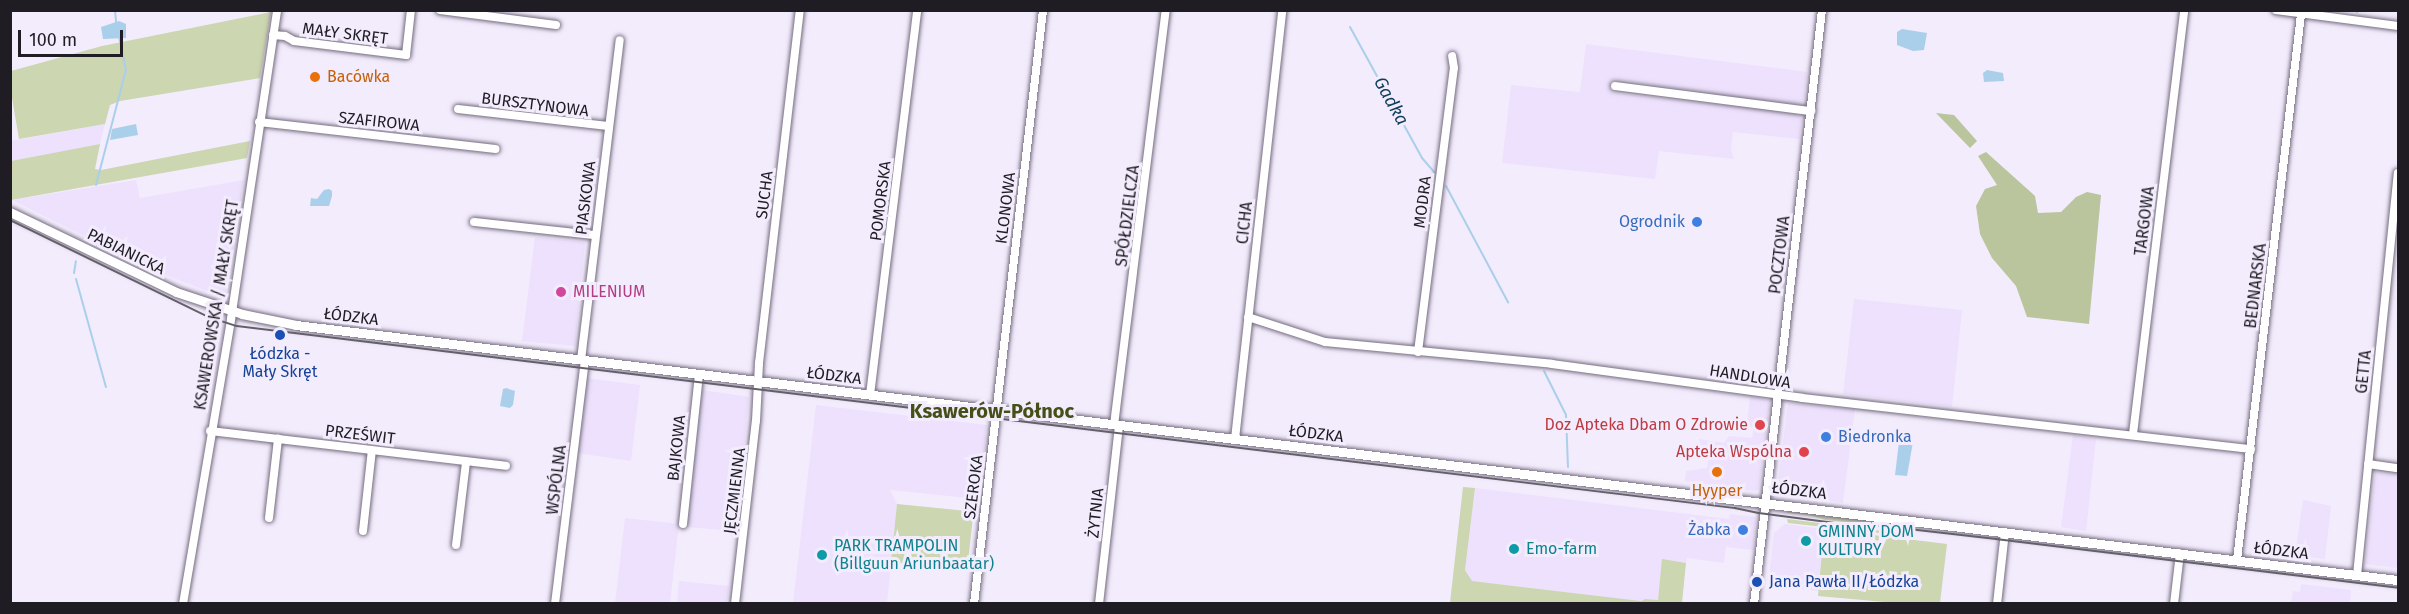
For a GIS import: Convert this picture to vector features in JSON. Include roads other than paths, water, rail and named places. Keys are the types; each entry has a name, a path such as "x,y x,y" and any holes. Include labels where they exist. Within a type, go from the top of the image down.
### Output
{"main road":[{"name":"PABIANICKA","path":"10,212 168,289 231,311"},
{"name":"ŁÓDZKA","path":"231,311 296,325 2398,580"}],"street":[{"name":"KSAWEROWSKA / MAŁY SKRĘT","path":"183,603 277,10"},
{"name":"MAŁY SKRĘT","path":"273,35 285,36 294,41 406,55 411,10"},
{"path":"440,10 556,25"},
{"name":"SUCHA","path":"758,382 800,10"},
{"name":"POMORSKA","path":"870,395 918,10"},
{"name":"KLONOWA","path":"996,409 1043,10"},
{"name":"SPÓŁDZIELCZA","path":"1117,425 1166,10"},
{"name":"CICHA","path":"1235,439 1282,10"},
{"name":"POCZTOWA","path":"1754,603 1822,10"},
{"name":"TARGOWA","path":"2133,434 2184,10"},
{"path":"2276,10 2398,26"},
{"name":"BEDNARSKA","path":"2237,560 2301,14"},
{"name":"PIASKOWA","path":"583,360 594,235 620,40"},
{"name":"MODRA","path":"1418,352 1454,68 1452,56"},
{"path":"1615,86 1811,111"},
{"name":"BURSZTYNOWA","path":"458,109 608,126"},
{"name":"SZAFIROWA","path":"259,122 495,149"},
{"name":"GETTA","path":"2357,575 2398,173"},
{"path":"474,222 594,235"},
{"name":"HANDLOWA","path":"1248,317 1313,339 1418,352 1552,364 1778,394 2251,449"},
{"name":"WSPÓLNA","path":"555,603 583,360"},
{"name":"BAJKOWA","path":"683,524 699,374"},
{"name":"JĘCZMIENNA","path":"735,603 756,421 758,382"},
{"name":"SZEROKA","path":"974,603 996,409"},
{"name":"ŻYTNIA","path":"1099,603 1117,425"},
{"name":"PRZEŚWIT","path":"210,431 506,466"},
{"path":"269,518 278,439"},
{"path":"363,531 372,450"},
{"path":"456,545 466,462"},
{"path":"2368,464 2398,468"},
{"path":"1997,603 2005,532"},
{"path":"2174,603 2180,553"}],"water":[{"path":"119,21 126,24 126,38 103,39 101,27"},
{"path":"1902,29 1927,33 1924,50 1913,51 1897,45 1897,32"},
{"path":"1987,70 2003,73 2004,81 1984,82 1983,73"},
{"path":"136,124 138,135 110,140 112,129"},
{"path":"324,190 332,191 332,196 329,206 310,206 311,198 317,199"},
{"path":"503,389 515,391 513,405 510,408 500,406"},
{"path":"1899,442 1913,442 1907,476 1895,475"}],"waterway":[{"path":"115,10 116,22"},
{"name":"Gadka","path":"1350,27 1422,158 1435,173"},
{"path":"96,185 126,70 119,37"},
{"name":"Gadka","path":"1446,186 1508,302"},
{"path":"74,273 76,261"},
{"path":"76,279 106,387"},
{"name":"Gadka","path":"1544,371 1566,415 1568,467"}],"tram line":[{"path":"10,220 209,317 237,326 1735,508 1842,524 1865,524 1996,539 2398,588"}],"place":[{"name":"Bacówka","path":"315,77"},
{"name":"Ogrodnik","path":"1697,222"},
{"name":"MILENIUM","path":"561,292"},
{"name":"Łódzka - Mały Skręt","path":"280,335"},
{"name":"Doz Apteka Dbam O Zdrowie","path":"1760,425"},
{"name":"Biedronka","path":"1826,437"},
{"name":"Apteka Wspólna","path":"1804,452"},
{"name":"Hyyper","path":"1717,472"},
{"name":"Żabka","path":"1743,530"},
{"name":"GMINNY DOM KULTURY","path":"1806,541"},
{"name":"Emo-farm","path":"1514,549"},
{"name":"PARK TRAMPOLIN (Billguun Ariunbaatar)","path":"822,555"},
{"name":"Jana Pawła II/Łódzka","path":"1757,582"}],"district":[{"name":"Ksawerów-Północ","path":"992,411"}]}
